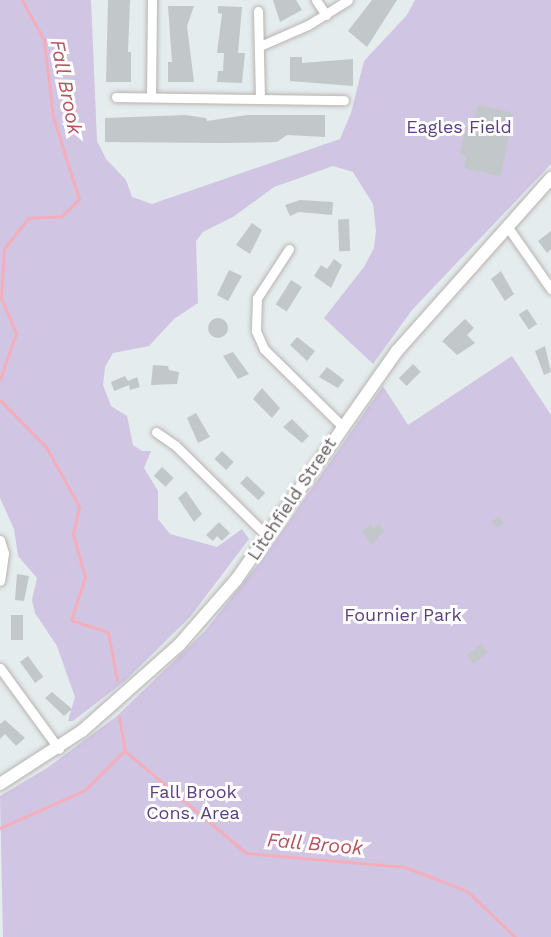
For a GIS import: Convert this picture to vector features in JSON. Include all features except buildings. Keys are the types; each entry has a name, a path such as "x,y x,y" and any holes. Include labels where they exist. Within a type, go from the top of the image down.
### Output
{"main road":[{"name":"Litchfield Street","path":"0,784 58,749 179,645 222,597 397,351 551,178"}],"street":[{"path":"151,97 152,0"},
{"path":"316,0 326,15"},
{"path":"260,46 326,15 348,0"},
{"path":"258,11 260,98"},
{"path":"116,97 344,100"},
{"path":"507,226 551,289"},
{"path":"289,249 257,298 256,331 264,349 342,426"},
{"path":"156,432 176,446 267,536"},
{"path":"0,540 4,553 0,581"},
{"path":"0,668 58,749"}],"green space":[{"name":"Eagles Field","path":"0,0 91,0 97,141 106,159 126,180 132,197 152,204 340,139 351,113 364,61 407,15 415,0 551,0 551,164 412,310 373,364 324,318 364,267 374,248 376,231 373,204 353,172 333,166 274,187 233,217 203,232 196,241 198,303 174,319 149,346 113,353 105,367 103,385 111,406 127,416 133,445 142,451 151,451 144,468 158,491 158,519 170,534 217,547 242,529 249,539 190,617 125,681 73,721 68,721 75,697 57,646 35,613 32,600 37,578 18,556 14,529 0,498"},
{"path":"512,356 551,415 551,937 3,937 0,796 47,768 117,716 205,631 263,558 383,386 408,425"}],"waterway":[{"name":"Fall Brook","path":"0,379 16,333 1,298 4,249 28,218 62,216 79,199 53,117 44,40 22,0"},
{"name":"Fall Brook","path":"0,400 46,447 79,506 73,534 85,577 71,620 108,632 117,680"},
{"name":"Fall Brook","path":"119,717 125,751 246,853 405,867 467,891 515,937"},
{"path":"0,828 85,790 124,751"}],"park label":[{"name":"Fournier Park","path":"403,615"},
{"name":"Fall Brook Cons. Area","path":"193,803"}]}
